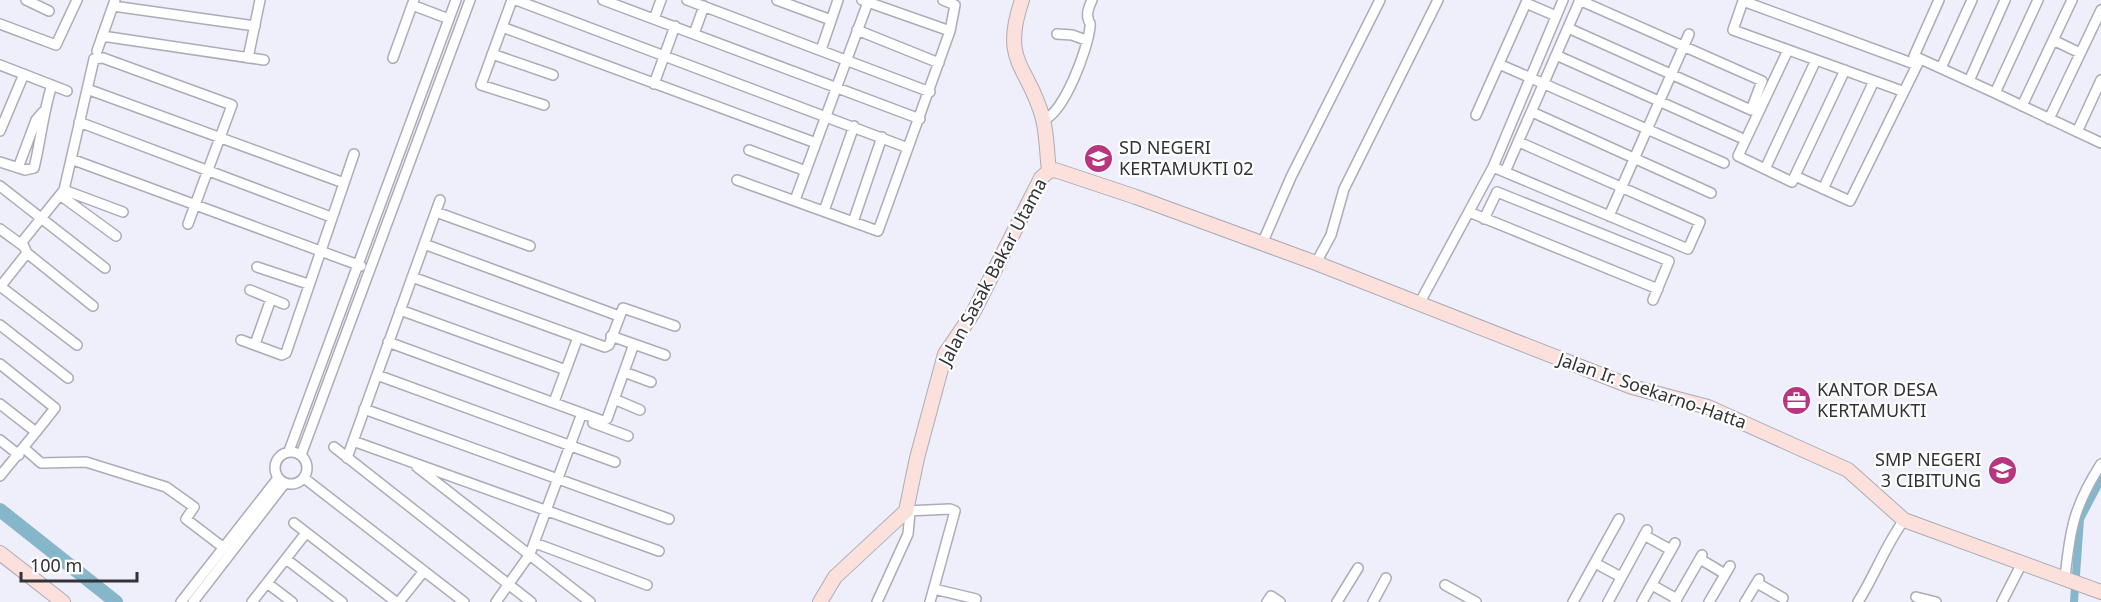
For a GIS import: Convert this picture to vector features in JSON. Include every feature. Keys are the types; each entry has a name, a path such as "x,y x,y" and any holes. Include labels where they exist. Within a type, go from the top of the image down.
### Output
{"main road":[{"path":"1022,0 1015,20 1012,42 1043,120 1049,171"},
{"name":"Jalan Sasak Bakar Utama","path":"908,508 917,458 945,354 973,313 1041,178 1049,171 1060,171 1142,199"},
{"name":"Jalan Ir. Soekarno-Hatta","path":"1142,199 1316,263 1632,387 1696,402 1775,435 1848,470 1904,520 2073,582 2099,595"},
{"path":"820,602 835,577 908,508"},
{"path":"0,553 63,602"}],"street":[{"path":"26,0 37,2 49,10"},
{"path":"0,24 56,45 77,0"},
{"path":"248,58 260,0"},
{"path":"289,451 456,0"},
{"path":"302,455 470,0"},
{"path":"544,105 481,85 514,0 826,115 908,148"},
{"path":"603,0 920,119"},
{"path":"654,19 661,0"},
{"path":"687,0 846,58 930,92"},
{"path":"777,0 831,20"},
{"path":"821,50 838,0"},
{"path":"737,180 878,231 930,92 950,31 955,5 943,0"},
{"path":"1043,120 1050,118 1059,108 1086,40 1090,24 1087,16 1092,0"},
{"path":"1262,244 1291,177 1380,0"},
{"path":"1316,263 1331,235 1339,202 1352,172 1438,0"},
{"path":"1419,304 1493,166 1563,0"},
{"path":"1505,172 1580,0 1762,81 1751,110 1568,28"},
{"path":"1919,62 1914,56 1939,0"},
{"path":"1941,69 1972,0"},
{"path":"1969,81 2005,0"},
{"path":"1995,93 2038,0"},
{"path":"2022,106 2072,0"},
{"path":"795,200 857,30 865,1 950,31"},
{"path":"1902,91 1733,30 1743,1 1941,69 2101,143"},
{"path":"393,58 413,2 449,19"},
{"path":"97,51 114,3 255,26"},
{"path":"1476,115 1526,3 1556,16"},
{"path":"694,34 704,6"},
{"path":"2049,119 2101,9"},
{"path":"654,84 675,26"},
{"path":"502,27 816,143"},
{"path":"857,30 939,63"},
{"path":"1057,34 1072,35 1086,40"},
{"path":"1609,216 1689,34"},
{"path":"102,36 264,60"},
{"path":"2053,40 2080,53"},
{"path":"1788,50 1738,156 1792,182 1845,70"},
{"path":"492,54 553,75"},
{"path":"1556,56 1739,137"},
{"path":"77,345 0,286 25,249 23,239 62,192 94,59 103,58 232,105 188,224"},
{"path":"1765,169 1816,60"},
{"path":"1795,176 1850,201 1902,91 1919,62"},
{"path":"1499,64 1724,163"},
{"path":"0,65 67,91"},
{"path":"0,131 24,74"},
{"path":"2077,132 2101,80"},
{"path":"1823,189 1874,81"},
{"path":"18,168 36,120 43,112 52,85"},
{"path":"87,89 344,183"},
{"path":"0,162 30,171 34,168 44,124 43,112"},
{"path":"1532,112 1712,193"},
{"path":"79,122 332,217"},
{"path":"824,211 854,126"},
{"path":"853,222 882,137"},
{"path":"1493,166 1688,249 1700,222 1519,142"},
{"path":"749,150 806,171"},
{"path":"241,340 282,355 286,353 354,154"},
{"path":"71,159 371,269"},
{"path":"0,186 105,267"},
{"path":"62,192 123,212"},
{"path":"62,192 116,236"},
{"path":"1484,219 1497,192 1670,261 1653,300"},
{"path":"347,458 440,200"},
{"path":"436,212 530,246"},
{"path":"1469,212 1658,289"},
{"path":"0,229 93,306"},
{"path":"424,244 619,316"},
{"path":"257,267 308,284"},
{"path":"412,277 605,347 609,345 624,308 675,326"},
{"path":"250,290 285,304"},
{"path":"255,345 271,299"},
{"path":"400,310 566,370"},
{"path":"0,325 68,378"},
{"path":"611,336 665,355"},
{"path":"554,402 578,337"},
{"path":"388,342 554,402 628,436"},
{"path":"581,415 605,421 634,344"},
{"path":"0,364 54,406 0,477"},
{"path":"624,372 651,382"},
{"path":"377,375 615,462"},
{"path":"614,399 640,410"},
{"path":"0,404 36,432"},
{"path":"364,409 669,519"},
{"path":"496,602 530,554 535,543 581,415"},
{"path":"0,440 41,463 86,462 166,487 194,507 186,519 224,548"},
{"path":"353,441 659,551"},
{"path":"334,447 531,602"},
{"path":"289,451 302,455 308,466 304,478 293,484 281,480 275,470 276,461 281,454 289,451"},
{"path":"410,461 590,602"},
{"path":"2073,582 2073,517 2101,464"},
{"path":"304,478 464,602"},
{"path":"181,602 281,480"},
{"path":"193,602 281,480"},
{"path":"877,602 908,534 908,508 950,509 956,511 930,602"},
{"path":"1573,602 1619,519"},
{"path":"1858,602 1868,586 1881,554 1904,520"},
{"path":"294,524 397,602 424,571"},
{"path":"252,602 306,533"},
{"path":"1608,602 1645,533 1673,546 1642,602"},
{"path":"535,543 647,585"},
{"path":"1652,585 1676,601 1701,557 1728,570 1710,602"},
{"path":"286,559 342,602"},
{"path":"1595,563 1622,577"},
{"path":"2002,602 2022,563"},
{"path":"1337,602 1358,568"},
{"path":"1373,602 1386,578"},
{"path":"1745,602 1758,581 1783,596"},
{"path":"267,583 292,602"},
{"path":"1445,585 1476,602"},
{"path":"934,589 976,598"},
{"path":"1267,602 1271,596 1281,602"},
{"path":"1916,597 1936,602"}],"waterway":[{"path":"2074,602 2080,519 2101,479"},
{"path":"0,510 116,602"}],"place":[{"name":"SD NEGERI KERTAMUKTI 02","path":"1098,158"},
{"name":"KANTOR DESA KERTAMUKTI","path":"1796,400"},
{"name":"SMP NEGERI 3 CIBITUNG","path":"2002,470"}]}
